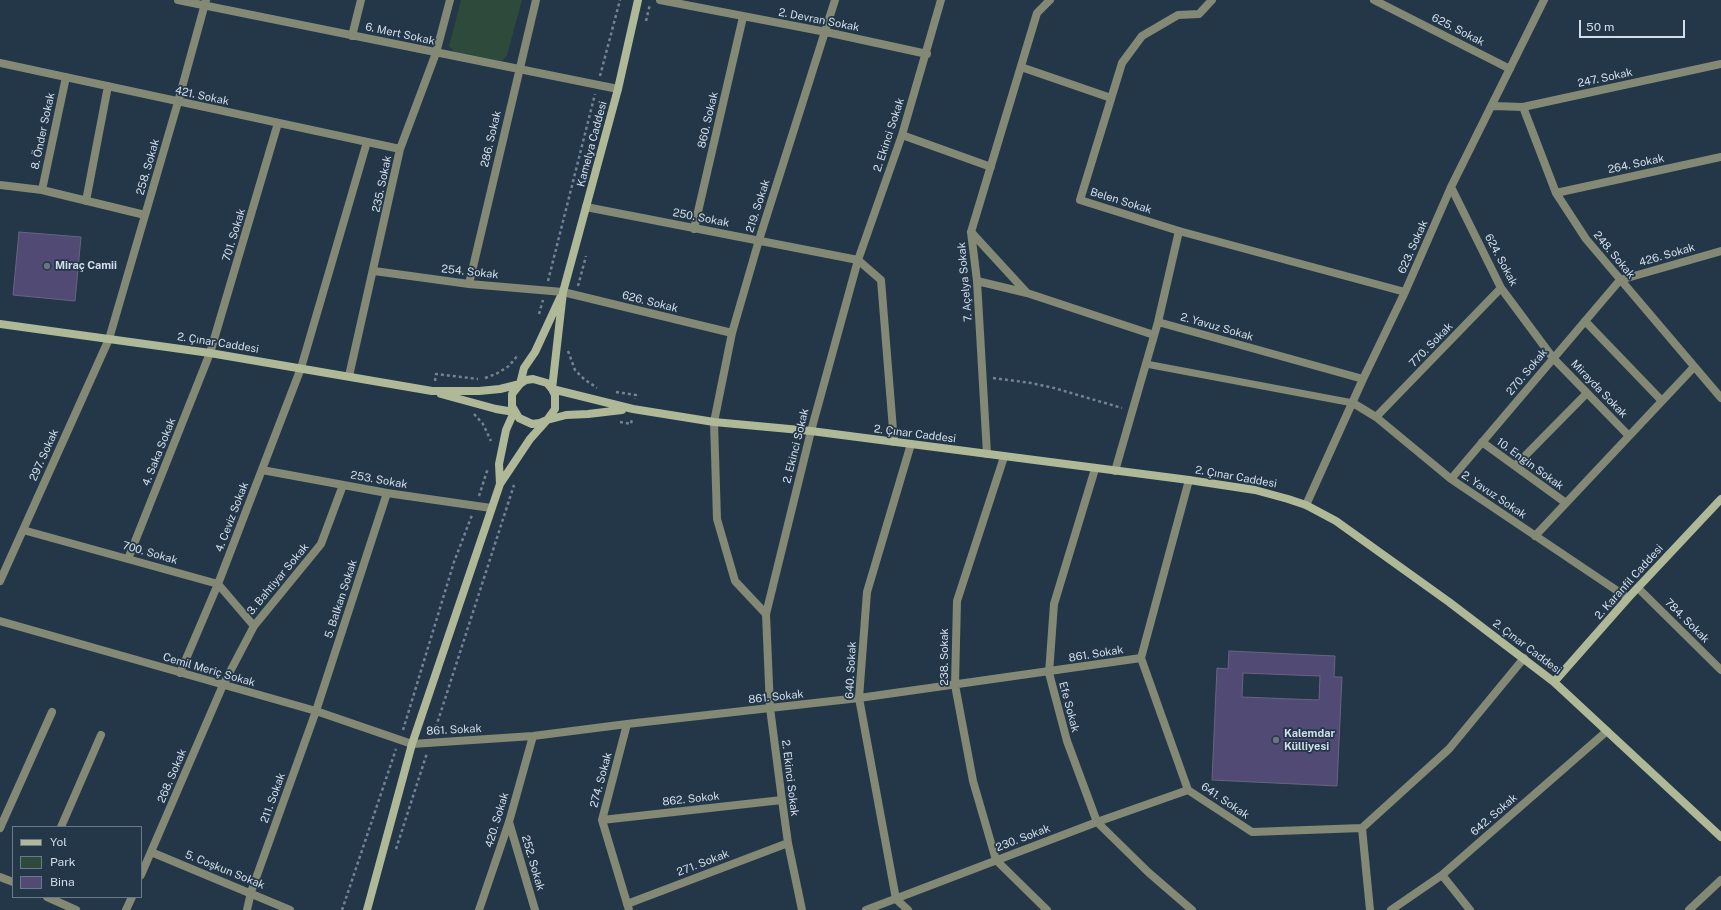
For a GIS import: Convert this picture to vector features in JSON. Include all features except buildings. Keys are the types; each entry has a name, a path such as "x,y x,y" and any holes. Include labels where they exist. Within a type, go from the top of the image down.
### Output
{"street":[{"name":"6. Mert Sokak","path":"178,0 206,3 352,36 618,89"},
{"path":"352,36 361,0"},
{"name":"235. Sokak","path":"350,376 400,149 436,53 450,0"},
{"name":"286. Sokak","path":"469,284 518,70 536,0"},
{"name":"Kamelya Caddesi","path":"563,292 618,89 638,0"},
{"name":"2. Devran Sokak","path":"660,0 826,32 927,54"},
{"name":"219. Sokak","path":"766,614 735,581 717,519 714,422 732,334 758,240 826,32 835,0"},
{"name":"2. Ekinci Sokak","path":"802,910 788,843 770,708 766,614 810,431 858,260 902,135 942,0"},
{"name":"7. Açelya Sokak","path":"986,454 977,281 971,232 1037,13 1050,0"},
{"name":"Belen Sokak","path":"1212,0 1199,14 1178,15 1142,36 1122,63 1080,200 1179,231 1405,292"},
{"name":"625. Sokak","path":"1374,0 1510,69"},
{"name":"623. Sokak","path":"1306,505 1363,379 1405,292 1451,187 1493,106 1544,0"},
{"name":"258. Sokak","path":"109,339 206,3"},
{"name":"860. Sokak","path":"694,229 743,16"},
{"name":"421. Sokak","path":"0,63 400,149"},
{"name":"247. Sokak","path":"1493,106 1522,107 1721,64"},
{"path":"1021,67 1111,98"},
{"name":"8. Önder Sokak","path":"42,190 66,77"},
{"path":"86,200 108,86"},
{"name":"248. Sokak","path":"1522,107 1556,193 1586,239 1721,398"},
{"name":"701. Sokak","path":"210,353 278,123"},
{"path":"902,135 991,167"},
{"path":"301,368 367,142"},
{"name":"264. Sokak","path":"1556,193 1721,157"},
{"path":"0,185 42,190 145,215"},
{"name":"624. Sokak","path":"1451,187 1501,288 1553,358"},
{"name":"250. Sokak","path":"586,207 858,260"},
{"path":"1115,471 1158,322 1179,231"},
{"path":"971,232 1027,293"},
{"name":"426. Sokak","path":"1620,280 1720,252"},
{"path":"858,260 881,280 894,442"},
{"name":"254. Sokak","path":"374,271 469,284 563,292"},
{"name":"270. Sokak","path":"1451,479 1620,280"},
{"path":"977,281 1027,293 1154,335"},
{"name":"770. Sokak","path":"1376,416 1501,288"},
{"path":"520,384 524,368 535,352 563,292"},
{"path":"552,389 563,292"},
{"name":"626. Sokak","path":"563,292 732,334"},
{"path":"1585,321 1662,401"},
{"name":"2. Yavuz Sokak","path":"1158,322 1363,379"},
{"name":"2. Çınar Caddesi","path":"0,324 210,353 432,391"},
{"name":"297. Sokak","path":"0,581 109,339"},
{"name":"4. Saka Sokak","path":"128,559 210,353"},
{"name":"Mirayda Sokak","path":"1553,358 1629,436"},
{"path":"1535,536 1694,367"},
{"name":"4. Ceviz Sokak","path":"180,673 218,584 301,368"},
{"path":"367,910 412,744 500,484 530,439 547,420 555,409 555,395 547,383 534,379 526,380 515,388 511,400 514,412 525,422 532,424 540,423 547,420 566,415 633,410"},
{"path":"432,391 479,391 500,389 520,384"},
{"path":"552,389 633,410"},
{"path":"432,391 496,409 514,412"},
{"path":"1515,466 1587,393"},
{"name":"2. Yavuz Sokak","path":"1353,403 1376,416 1451,479 1628,598"},
{"name":"2. Çınar Caddesi","path":"633,410 714,422 810,431 1189,480 1255,490 1306,505 1336,521 1524,658 1554,682 1721,837"},
{"path":"500,484 499,464 506,430 514,412"},
{"name":"10. Engin Sokak","path":"1482,442 1566,503"},
{"name":"640. Sokak","path":"896,899 859,698 867,592 911,444"},
{"name":"238. Sokak","path":"996,860 973,781 954,685 957,601 1004,457"},
{"name":"Efe Sokak","path":"1095,468 1054,604 1049,673 1067,741 1098,822 1148,872 1192,910"},
{"name":"253. Sokak","path":"262,470 387,493 491,508"},
{"path":"1141,658 1189,480"},
{"name":"3. Bahtiyar Sokak","path":"223,685 254,626 321,544 343,485"},
{"name":"5. Balkan Sokak","path":"316,711 387,493"},
{"name":"2. Karanfil Caddesi","path":"1554,682 1628,598 1721,499"},
{"name":"700. Sokak","path":"23,530 218,584"},
{"path":"218,584 254,626"},
{"name":"784. Sokak","path":"1638,588 1721,670"},
{"name":"Cemil Meriç Sokak","path":"0,621 316,711 412,744"},
{"name":"861. Sokak","path":"412,744 534,736 859,698 1049,673 1141,658"},
{"name":"641. Sokak","path":"1141,658 1188,790 1252,832 1362,828"},
{"path":"1370,910 1362,828 1450,749 1524,658"},
{"name":"268. Sokak","path":"142,873 223,685"},
{"name":"211. Sokak","path":"247,910 251,892 316,711"},
{"path":"0,828 52,712"},
{"name":"274. Sokak","path":"628,724 602,820 628,907"},
{"name":"642. Sokak","path":"1391,910 1442,875 1607,731"},
{"path":"61,826 101,735"},
{"name":"420. Sokak","path":"480,910 509,822 534,736"},
{"name":"230. Sokak","path":"866,910 996,860 1188,790"},
{"name":"862. Sokok","path":"602,820 782,800"},
{"name":"252. Sokak","path":"509,822 535,910"},
{"name":"271. Sokak","path":"628,907 788,843"},
{"name":"5. Coşkun Sokak","path":"151,852 251,892 290,910"},
{"path":"996,860 1047,910"},
{"path":"1442,875 1470,910"},
{"path":"0,877 12,882"},
{"path":"1689,910 1721,880"},
{"path":"49,898 76,910"},
{"path":"126,910 132,898"},
{"path":"896,899 908,910"}],"lane":[{"path":"1146,364 1353,403"}],"path":[{"path":"537,321 620,0"},
{"path":"432,391 436,374 482,379 496,374 509,366 522,351"},
{"path":"982,377 1031,383 1132,411"},
{"path":"469,410 483,424 491,440 491,447"},
{"path":"342,910 399,740 454,562 476,506 488,466"}],"green space":[{"path":"461,0 522,0 507,55 502,61 455,52 449,46"}],"place":[{"name":"Miraç Camii","path":"47,266"},
{"name":"Kalemdar Külliyesi","path":"1276,740"}]}
